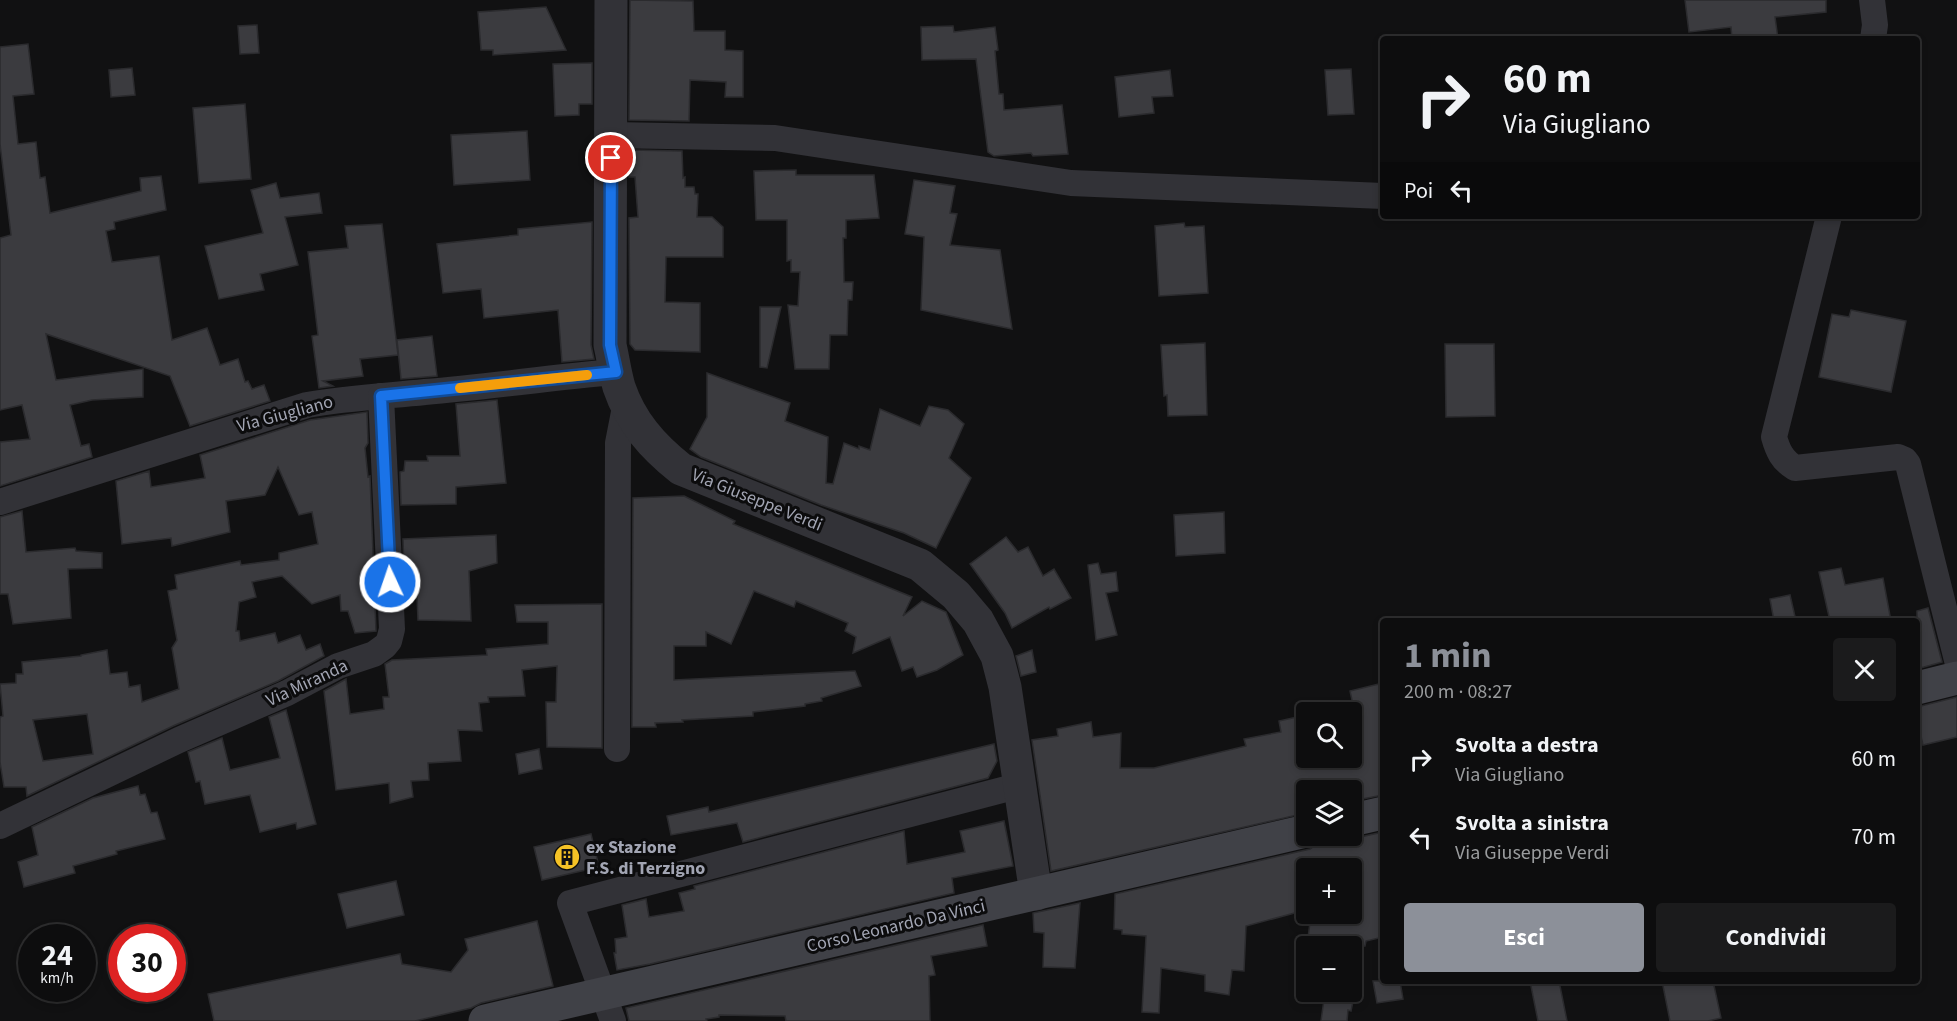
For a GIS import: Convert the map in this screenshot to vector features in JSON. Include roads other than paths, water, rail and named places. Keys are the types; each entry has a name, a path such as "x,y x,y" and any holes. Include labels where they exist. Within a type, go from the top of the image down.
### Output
{"main road":[{"path":"1920,687 1957,678"},
{"path":"1362,818 1380,814"},
{"name":"Corso Leonardo Da Vinci","path":"485,1021 609,1007 1036,894 1296,833"}],"street":[{"name":"Via Giuseppe Verdi","path":"611,0 610,345 621,387 636,424 658,451 681,469 920,565 956,595 978,621 997,656 1011,716 1036,894"},
{"path":"1872,0 1875,25 1873,36"},
{"path":"611,135 775,138 1071,183 1380,196"},
{"path":"1828,219 1774,436 1778,450 1786,462 1795,468 1898,458 1905,460 1908,464 1957,660"},
{"path":"616,748 618,443 621,387"},
{"name":"Via Giugliano","path":"0,502 307,405 345,398 621,387"},
{"name":"Via Miranda","path":"0,826 179,740 287,693 338,666 374,654 385,646 392,629 381,396"},
{"path":"609,1007 570,903 1021,785"}],"place":[{"name":"ex Stazione F.S. di Terzigno","path":"567,857"}]}
